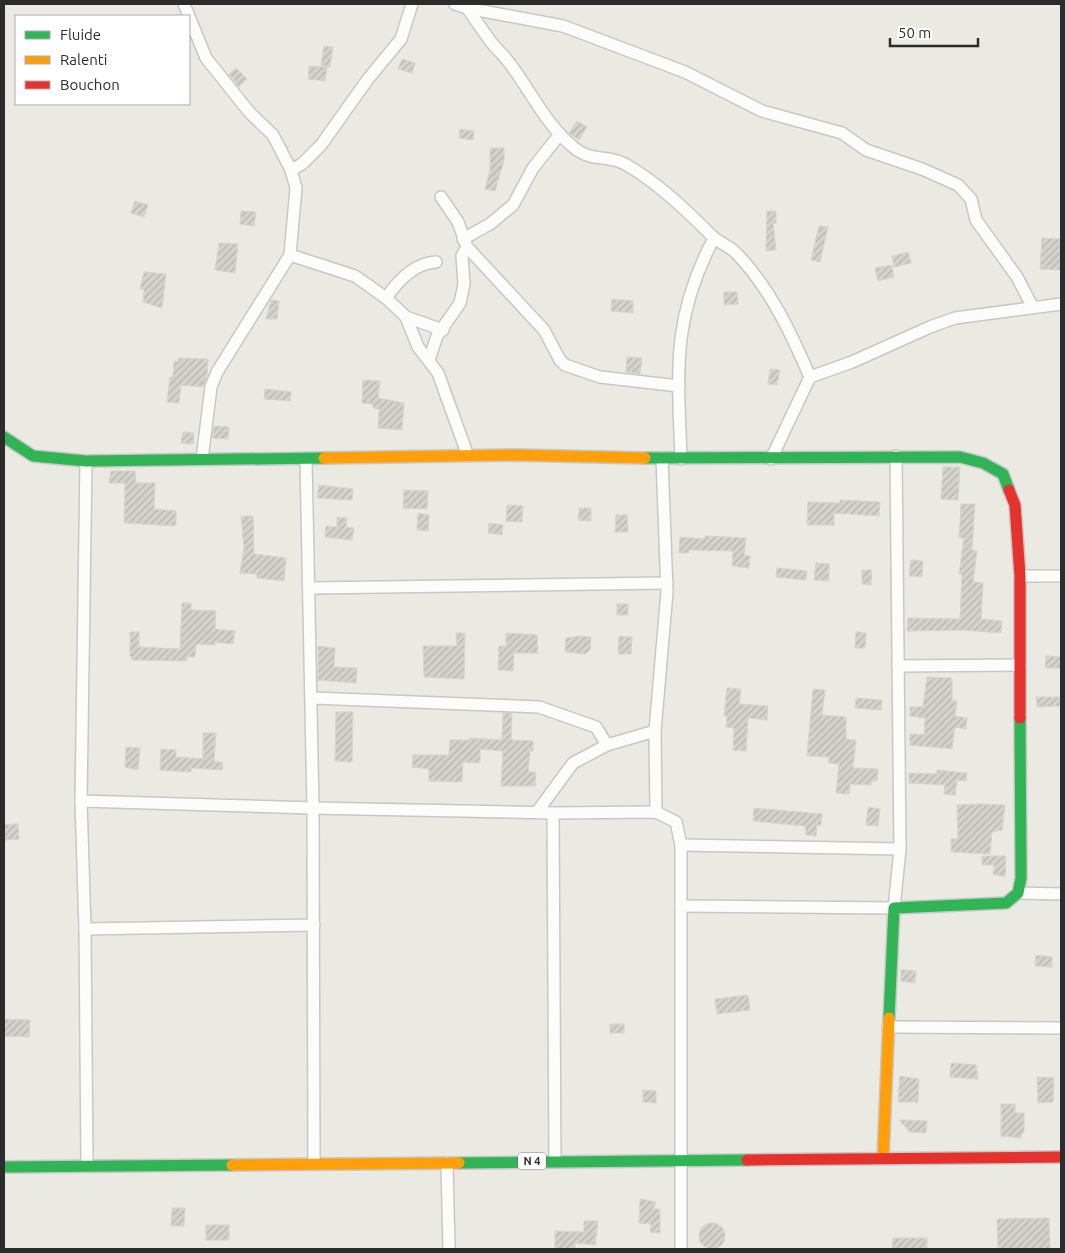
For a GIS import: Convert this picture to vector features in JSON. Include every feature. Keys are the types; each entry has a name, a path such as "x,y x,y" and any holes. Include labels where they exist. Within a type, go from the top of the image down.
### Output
{"main road":[{"path":"4,437 33,456 86,461 468,456 681,459 960,456 983,463 1003,474 1015,504 1020,576 1021,878 1018,893 1006,903 894,908 883,1158"},
{"name":"N 4","path":"4,1167 1061,1157"}],"street":[{"path":"291,170 302,164 321,144 368,79 401,39 412,4"},
{"path":"455,4 467,8 563,26 685,72 762,111 842,133 866,150 922,169 958,185 971,199 976,220 1012,269 1032,306"},
{"path":"467,8 492,43 512,65 542,111 573,147 590,158 609,159 623,163 690,213 714,238 736,252 790,329 810,376"},
{"path":"190,19 206,58 250,113 273,135 291,170 296,188 290,254 217,372 211,387 202,459"},
{"path":"429,360 433,344 460,303 464,284 462,256 465,243 509,210 518,199 533,168 560,134"},
{"path":"440,197 458,222 465,243 544,330 560,360 565,365 600,378 679,386"},
{"path":"681,459 678,357 686,306 697,272 714,238"},
{"path":"290,254 355,276 386,298 406,317 443,330"},
{"path":"386,298 400,280 423,265 436,262"},
{"path":"771,459 810,376 852,362 955,318 1017,311 1032,306 1061,304"},
{"path":"406,317 418,347 429,360 444,388 468,456"},
{"path":"681,906 894,908 900,849 896,456"},
{"path":"656,812 655,731 667,583 662,458"},
{"path":"306,459 314,808 314,1164"},
{"path":"86,461 81,801 85,929 87,1166"},
{"path":"1020,576 1061,576"},
{"path":"309,588 667,583"},
{"path":"898,666 1020,666"},
{"path":"312,698 540,707 596,727 607,745"},
{"path":"537,812 573,763 607,745 655,731"},
{"path":"81,801 314,808 656,812 676,822 681,845 681,1249"},
{"path":"553,812 555,1161"},
{"path":"681,845 900,849"},
{"path":"1018,893 1061,894"},
{"path":"85,929 314,926"},
{"path":"888,1027 1061,1028"},
{"path":"447,1163 449,1249"}],"building":[{"path":"324,46 333,47 330,67 321,65"},
{"path":"402,59 415,63 412,73 398,69"},
{"path":"309,66 327,67 325,81 308,79"},
{"path":"236,68 247,79 239,87 229,74"},
{"path":"577,121 587,127 579,140 569,133"},
{"path":"460,129 474,131 473,140 459,138"},
{"path":"490,148 504,148 504,160 495,191 485,189 490,170"},
{"path":"135,201 148,205 144,217 131,213"},
{"path":"241,211 256,212 254,226 240,224"},
{"path":"767,211 776,211 776,223 773,223 776,250 766,251"},
{"path":"819,226 828,227 820,262 811,260"},
{"path":"1042,238 1061,239 1061,270 1040,269"},
{"path":"219,243 238,244 235,273 215,270"},
{"path":"908,252 911,263 894,267 892,256"},
{"path":"892,265 894,277 878,281 875,268"},
{"path":"144,272 166,274 162,308 143,302 144,290 140,289"},
{"path":"724,292 737,292 738,304 724,305"},
{"path":"612,299 633,301 633,313 611,311"},
{"path":"271,300 279,301 277,319 266,319"},
{"path":"627,357 642,358 640,374 626,372"},
{"path":"179,358 208,359 207,376 203,387 181,385 179,403 167,402 170,377 173,377 174,361 178,362"},
{"path":"770,369 780,370 777,385 768,384"},
{"path":"363,380 380,381 378,398 404,403 402,430 378,428 379,409 373,408 373,404 362,403"},
{"path":"265,389 291,392 290,401 264,399"},
{"path":"214,426 229,427 228,439 212,438"},
{"path":"183,432 194,433 193,444 181,443"},
{"path":"943,467 960,467 958,500 941,499"},
{"path":"111,471 135,471 136,483 155,483 154,509 176,511 176,526 124,523 125,483 109,483"},
{"path":"319,485 353,489 352,500 317,498"},
{"path":"404,490 428,491 427,509 403,508"},
{"path":"840,500 880,502 879,516 834,513 834,525 807,525 808,502 840,503"},
{"path":"961,504 975,504 972,550 977,551 973,582 983,583 981,619 1002,621 1001,633 962,630 907,631 908,618 960,619 962,575 959,574 964,538 959,538"},
{"path":"507,505 523,506 522,522 506,521"},
{"path":"579,508 591,508 591,521 578,520"},
{"path":"418,513 429,515 428,531 417,530"},
{"path":"616,515 627,515 628,532 615,532"},
{"path":"241,516 253,516 254,554 286,558 284,581 257,578 257,574 240,573 244,548"},
{"path":"337,517 347,518 346,527 354,528 352,540 325,537 326,526 337,527"},
{"path":"489,523 503,525 502,535 488,533"},
{"path":"705,536 746,538 744,555 750,556 749,568 732,566 733,551 689,550 689,553 679,553 680,537 705,539"},
{"path":"911,560 923,561 922,577 909,576"},
{"path":"816,563 829,564 829,581 814,580"},
{"path":"777,568 807,571 806,580 776,577"},
{"path":"862,570 872,570 871,585 862,584"},
{"path":"182,603 191,603 191,610 216,611 215,629 235,631 233,644 215,642 215,645 196,644 195,657 187,657 187,661 132,660 130,656 130,632 139,632 139,647 180,649"},
{"path":"617,604 628,604 628,615 617,615"},
{"path":"856,632 866,633 865,648 855,648"},
{"path":"456,633 465,633 464,679 424,677 423,646 457,646"},
{"path":"506,633 537,635 538,653 514,653 513,671 498,670 499,646 506,646"},
{"path":"619,636 632,637 631,654 618,654"},
{"path":"591,637 590,650 585,654 565,652 566,638"},
{"path":"318,646 335,648 334,667 357,668 356,683 318,680"},
{"path":"1046,656 1061,657 1060,668 1045,668"},
{"path":"927,677 952,678 952,701 957,701 955,716 967,718 966,729 955,727 952,749 910,745 910,734 924,735 925,718 910,716 910,707 923,707"},
{"path":"727,688 741,689 739,704 768,706 767,720 748,718 746,751 733,750 734,728 726,727 727,716 724,716"},
{"path":"813,689 825,690 822,715 846,717 846,739 856,740 853,768 878,769 877,781 872,781 871,785 850,784 849,794 836,793 839,764 829,763 829,757 807,756"},
{"path":"1036,697 1060,697 1060,706 1037,707"},
{"path":"856,698 882,700 881,710 855,708"},
{"path":"336,712 353,712 352,762 335,761"},
{"path":"503,713 512,713 511,740 533,741 533,751 530,751 528,772 536,772 535,786 501,786 503,751 480,749 480,763 463,762 462,782 429,781 429,769 412,767 413,755 449,755 450,740 470,740 470,738 502,740"},
{"path":"203,733 216,733 214,761 223,763 222,770 191,768 191,772 160,770 161,749 176,750 176,757 203,759"},
{"path":"126,747 140,748 138,770 125,767"},
{"path":"937,770 967,773 966,781 957,780 955,795 944,794 945,785 909,783 909,773 937,774"},
{"path":"957,805 1005,805 1002,830 992,832 990,854 951,852 951,839 958,839"},
{"path":"868,807 880,809 878,826 866,825"},
{"path":"754,808 822,814 821,825 817,825 816,836 806,835 805,826 753,821"},
{"path":"18,824 19,839 4,840 4,825"},
{"path":"982,856 1006,856 1005,877 993,874 994,865 982,865"},
{"path":"1036,955 1052,957 1052,967 1035,966"},
{"path":"901,970 916,971 915,983 901,981"},
{"path":"748,995 750,1010 717,1014 715,999"},
{"path":"4,1019 30,1020 29,1037 4,1036"},
{"path":"610,1024 624,1024 624,1033 610,1033"},
{"path":"951,1063 976,1065 978,1079 950,1077"},
{"path":"900,1076 919,1079 918,1102 898,1102"},
{"path":"1037,1077 1054,1078 1053,1102 1038,1103"},
{"path":"643,1090 656,1091 656,1103 643,1102"},
{"path":"1001,1104 1015,1104 1015,1113 1024,1113 1024,1133 1022,1133 1021,1138 1001,1136"},
{"path":"899,1120 927,1121 926,1133 910,1132"},
{"path":"640,1199 656,1202 653,1209 660,1209 660,1233 650,1232 651,1224 639,1223"},
{"path":"172,1208 185,1208 184,1226 171,1226"},
{"path":"1049,1218 1050,1249 998,1249 997,1219"},
{"path":"584,1221 598,1221 595,1245 575,1243 575,1249 555,1249 555,1231 584,1232"},
{"path":"712,1223 721,1227 725,1236 721,1245 712,1249 703,1245 699,1236 703,1227"},
{"path":"206,1225 229,1225 229,1240 206,1240"},
{"path":"893,1238 927,1238 927,1249 892,1249"}],"traffic: fast":[{"path":"4,437 33,456 86,461 324,458"},
{"path":"645,458 960,457 983,463 1003,474 1009,490"},
{"path":"889,1018 894,908 1006,903 1018,893 1021,878 1020,718"},
{"path":"459,1163 747,1160"},
{"path":"4,1167 232,1165"}],"traffic: slow":[{"path":"324,458 516,455 645,458"},
{"path":"883,1158 889,1018"},
{"path":"232,1165 459,1163"}],"traffic: jam":[{"path":"1009,490 1015,505 1020,576 1020,718"},
{"path":"747,1160 1061,1157"}]}
